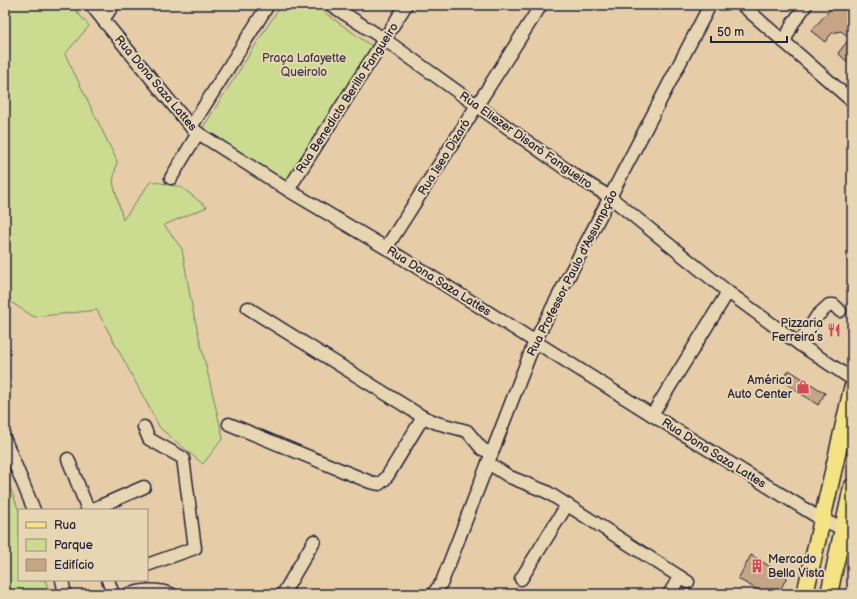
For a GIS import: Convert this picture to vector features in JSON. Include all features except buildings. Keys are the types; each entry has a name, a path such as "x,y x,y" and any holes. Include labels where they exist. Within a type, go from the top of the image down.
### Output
{"main road":[{"path":"805,594 852,389"},
{"path":"829,594 848,535 852,487"}],"street":[{"name":"Rua Dona Saza Lattes","path":"90,5 195,130 288,190 386,248 652,415 848,535"},
{"path":"103,20 113,5"},
{"path":"171,178 195,130 268,5"},
{"name":"Rua Eliezer Disaró Fangueiro","path":"331,5 384,40 610,198 728,292 798,344 852,379"},
{"name":"Rua Benedicto Berillo Fangueiro","path":"288,190 406,5"},
{"name":"Rua Iseo Dizaró","path":"386,248 540,5"},
{"name":"Rua Professor Paulo d'Assumpção","path":"433,594 442,582 535,341 710,5"},
{"path":"742,5 852,101"},
{"path":"784,42 793,23 806,5"},
{"path":"652,415 728,292"},
{"path":"798,344 817,316 829,305 834,305 840,311"},
{"path":"248,308 423,417 437,423 467,431 490,458 510,477 542,489 684,580 669,594"},
{"path":"229,424 370,482 379,484 388,475 423,417"},
{"path":"144,427 149,439 183,458 195,548 148,565"},
{"path":"5,440 34,509"},
{"path":"68,459 88,509"},
{"path":"94,509 144,487"},
{"path":"521,579 567,505"},
{"path":"283,594 314,541"},
{"path":"62,581 66,594"},
{"path":"108,581 113,594"},
{"path":"129,594 141,591 167,592 171,594"}],"green space":[{"path":"5,5 71,5 89,26 65,54 117,161 113,182 123,220 151,181 181,187 207,207 164,225 182,249 192,307 223,438 203,464 160,428 97,310 34,317 5,297"},
{"name":"Praça Lafayette Queirolo","path":"281,5 314,5 377,50 288,182 202,129"},
{"path":"6,477 18,509 18,581 45,581 50,594 5,594"}],"place":[{"name":"Pizzaria Ferreira´s","path":"834,330"},
{"name":"América Auto Center","path":"803,387"},
{"name":"Mercado Bella Vista","path":"757,566"}]}
